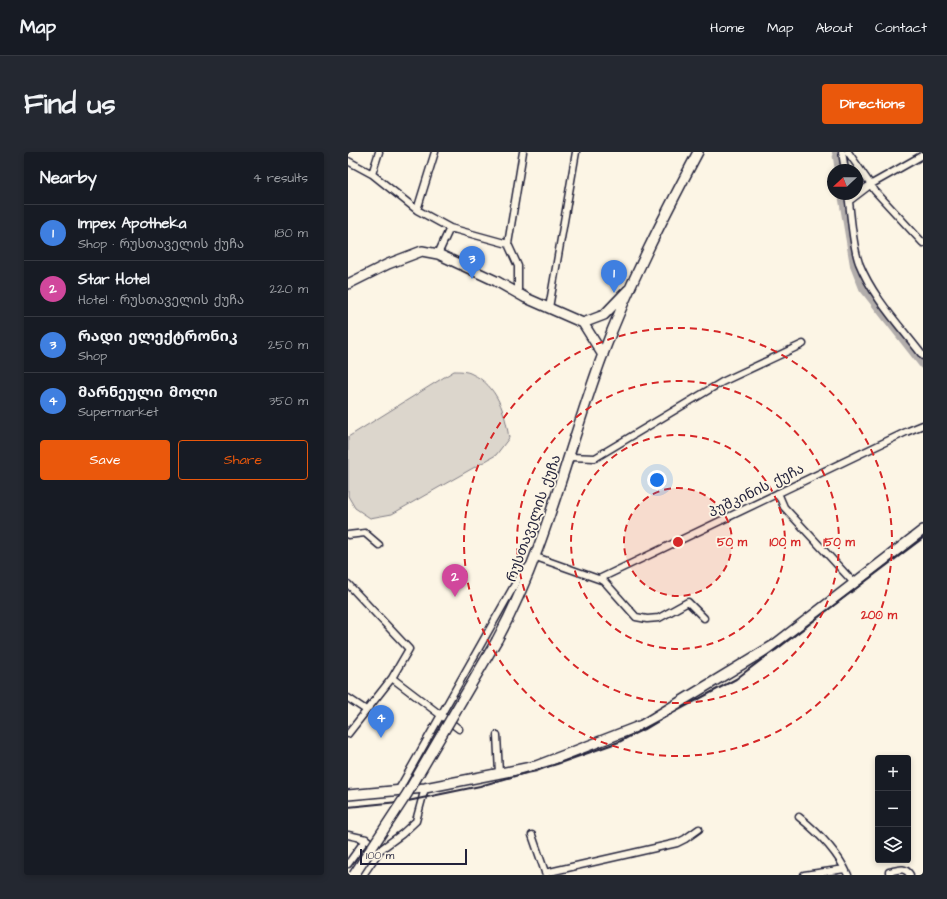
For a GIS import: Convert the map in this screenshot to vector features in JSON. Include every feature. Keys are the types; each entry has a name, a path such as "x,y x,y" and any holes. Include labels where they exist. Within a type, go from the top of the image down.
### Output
{"street":[{"path":"372,174 379,152"},
{"path":"417,210 434,152"},
{"path":"518,294 518,266 508,244 523,152"},
{"path":"549,308 576,152"},
{"name":"რუსთაველის ქუჩა","path":"354,875 407,794 497,640 514,608 535,560 603,355 654,237 698,152"},
{"path":"842,152 844,164"},
{"path":"848,152 870,185 923,243"},
{"path":"863,189 923,155"},
{"path":"348,161 372,174 417,210 450,228 508,244"},
{"path":"849,200 849,209 859,262 873,290 923,356"},
{"path":"438,254 450,228"},
{"path":"348,284 388,264 422,251 438,254 518,294 583,323 603,355"},
{"path":"583,323 604,315 632,286"},
{"path":"570,457 595,458 722,382 803,344"},
{"name":"პუშკინის ქუჩა","path":"599,579 906,432 923,426"},
{"path":"778,493 784,507 854,583"},
{"path":"348,795 425,788 536,766 642,725 774,645 923,530"},
{"path":"348,535 366,533 379,545"},
{"path":"398,791 519,577 535,560 604,581 636,617 647,619 659,618 688,602 704,618"},
{"path":"348,584 409,649 392,678 348,734"},
{"path":"392,678 459,730"},
{"path":"348,698 366,710"},
{"path":"497,735 499,773"},
{"path":"363,875 380,850 402,834 416,820 425,788"},
{"path":"799,817 817,831 842,862 847,872 804,875"},
{"path":"532,835 545,874 676,843 685,840 699,829"},
{"path":"348,835 366,839 380,850"},
{"path":"348,864 366,839"},
{"path":"889,872 902,869 906,870 910,875"}],"shaded area":[{"path":"454,371 470,373 481,379 494,393 499,401 505,419 509,438 496,455 392,514 370,518 355,508 348,496 348,437"}],"waterway":[{"path":"836,152 838,164"},
{"path":"843,200 854,265 863,288 923,365"}],"railway":[{"path":"348,807 408,801 480,786 557,764 619,742 736,679 923,538"}],"place":[{"name":"რადი ელექტრონიკ","path":"472,279"},
{"name":"Impex Apotheka","path":"614,293"},
{"name":"Star Hotel","path":"455,597"},
{"name":"მარნეული მოლი","path":"381,738"}]}
